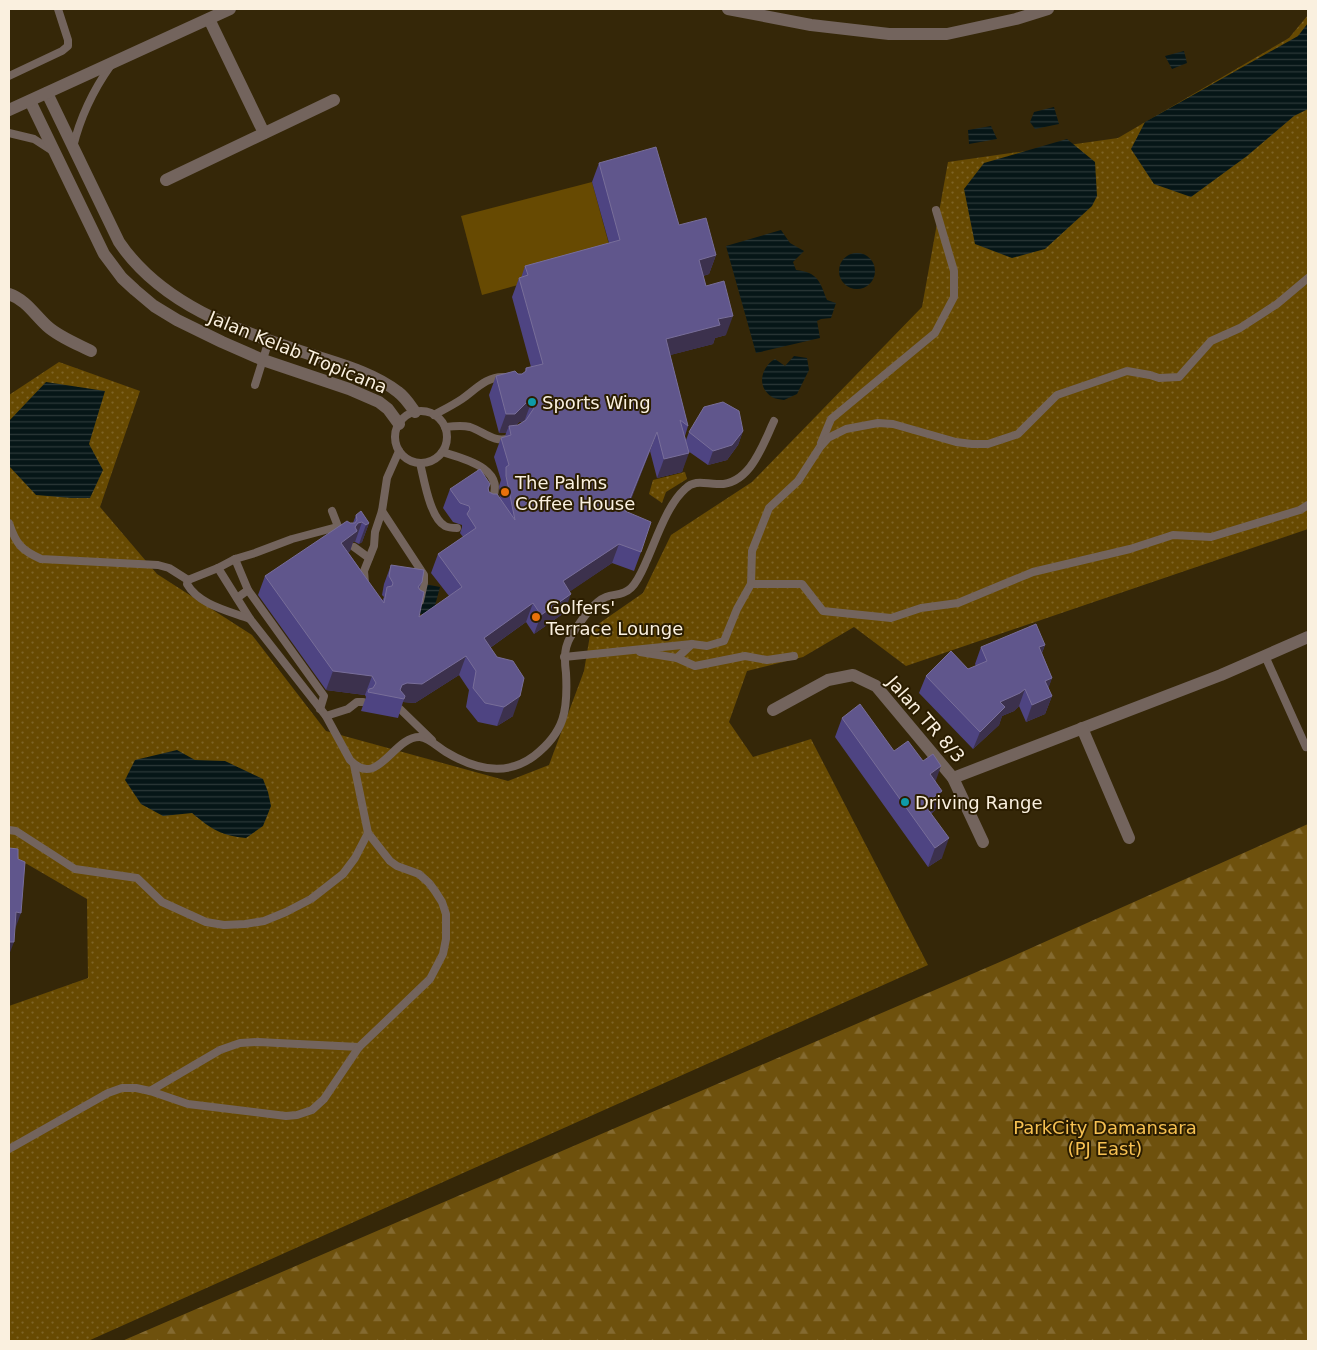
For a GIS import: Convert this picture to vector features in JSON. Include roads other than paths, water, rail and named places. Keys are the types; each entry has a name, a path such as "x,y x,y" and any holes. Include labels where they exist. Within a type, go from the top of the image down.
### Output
{"street":[{"path":"9,110 230,9"},
{"path":"728,9 811,25 889,34 947,34 1016,19 1048,9"},
{"path":"209,19 264,133"},
{"name":"Jalan Kelab Tropicana","path":"47,93 119,242 126,253 148,275 173,295 225,324 342,364 375,378 399,393 415,412"},
{"path":"166,180 334,100"},
{"name":"Jalan Kelab Tropicana","path":"30,101 104,254 122,278 154,306 177,320 263,360 369,397 384,405 399,424"},
{"path":"9,294 26,304 47,326 58,334 91,351"},
{"name":"Jalan TR 8/3","path":"773,710 828,680 853,675 876,686 953,778 1221,675 1308,637"},
{"path":"1082,728 1129,838"},
{"path":"953,778 983,842"}],"lane":[{"path":"9,76 62,51 68,46 68,40 58,9"},
{"path":"73,148 76,133 85,111 102,79 113,64"},
{"path":"9,133 34,139 46,145 56,155"},
{"path":"820,447 831,419 935,333 954,297 954,271 936,210"},
{"path":"564,657 692,644 707,646 724,642 737,609 752,584 752,551 769,508 794,486 828,438 846,429 878,423 893,424 943,439 964,443 988,444 1018,434 1057,395 1127,371 1159,378 1179,377 1211,341 1240,328 1277,304 1308,278"},
{"path":"254,385 269,340"},
{"path":"434,415 489,380 502,377 512,384"},
{"path":"422,411 434,415 441,420 445,428 446,444 442,452 429,462 420,463 405,457 399,451 395,437 399,424 406,416 415,412 422,411"},
{"path":"354,765 365,768 376,767 412,738 427,739 456,758 481,768 506,768 532,758 560,729 567,698 564,657 569,639 586,615 597,604 608,597 624,593 635,583 668,515 682,491 698,482 724,484 738,478 755,460 774,421"},
{"path":"445,428 468,426 500,440 516,435"},
{"path":"370,591 364,577 374,546 375,532 382,511 387,478 399,451"},
{"path":"442,452 473,461 488,472 494,486 494,495 486,508"},
{"path":"420,463 437,516 443,525 449,528 457,528"},
{"path":"752,584 802,584 823,611 891,618 921,608 958,603 1033,572 1130,549 1173,535 1210,537 1300,510 1308,505"},
{"path":"332,511 337,527 345,537"},
{"path":"382,511 424,576 420,604 418,606"},
{"path":"9,523 13,536 19,545 27,552 41,559 158,565 188,580"},
{"path":"188,580 235,559 292,539 337,527"},
{"path":"354,547 369,558"},
{"path":"235,559 248,590 324,696 320,709"},
{"path":"9,1149 108,1093 122,1088 150,1091 173,1100 205,1107 286,1116 312,1110 324,1099 359,1047 430,980 438,968 446,939 446,914 442,902 429,883 418,874 397,866 390,861 368,833 354,765 326,716 250,619 218,568"},
{"path":"188,580 188,586 213,606 250,619"},
{"path":"237,598 248,590"},
{"path":"677,658 692,644"},
{"path":"629,650 677,658 696,666 745,656 768,660 794,656"},
{"path":"1265,656 1306,746"},
{"path":"326,716 348,709 357,702 363,702"},
{"path":"399,708 439,747"},
{"path":"9,830 16,831 75,869 137,878 162,902 206,922 224,925 264,921 311,899 343,874 355,858 368,833"},
{"path":"150,1091 220,1050 240,1043 258,1042 359,1047"}],"place":[{"name":"Sports Wing","path":"532,402"},
{"name":"The Palms Coffee House","path":"505,492"},
{"name":"Golfers' Terrace Lounge","path":"536,617"},
{"name":"Driving Range","path":"905,802"}],"park label":[{"name":"ParkCity Damansara (PJ East)","path":"1105,1137"}]}
